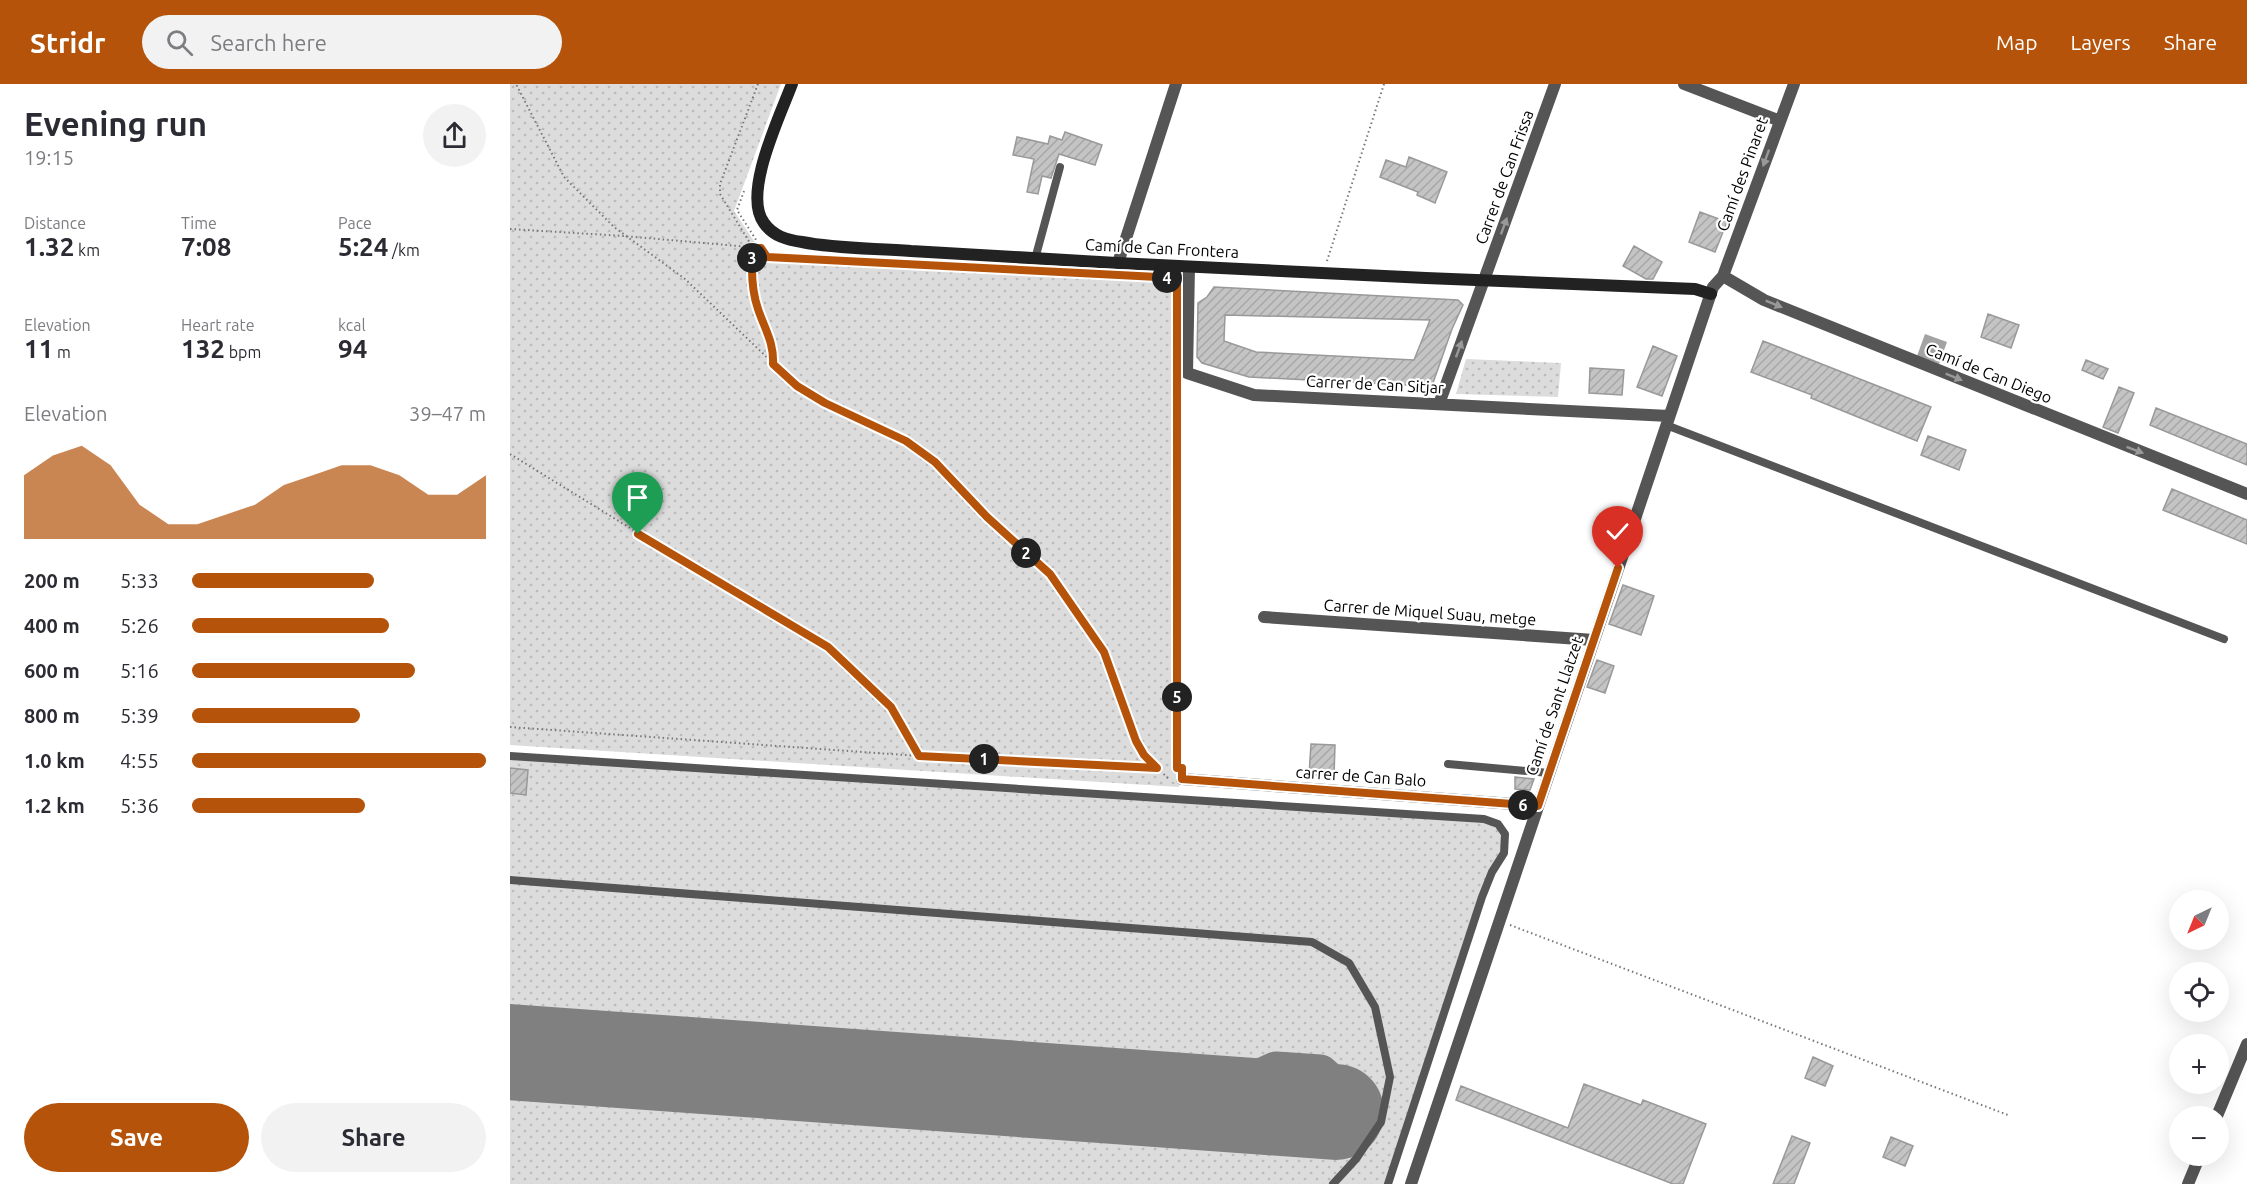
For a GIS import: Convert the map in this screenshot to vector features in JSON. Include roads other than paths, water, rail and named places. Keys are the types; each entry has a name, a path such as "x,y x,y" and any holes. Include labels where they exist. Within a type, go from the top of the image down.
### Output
{"street":[{"name":"Camí de Can Frontera","path":"792,84 759,174 756,191 757,212 774,234 788,239 825,245 1035,259 1695,289 1711,294"},
{"path":"1118,262 1176,84"},
{"name":"Carrer de Can Frissa","path":"1439,404 1555,84"},
{"path":"1684,84 1779,121"},
{"name":"Camí des Pinaret","path":"1723,276 1794,84"},
{"name":"Carrer de Can Sitjar","path":"1188,267 1187,373 1254,395 1439,404 1668,421"},
{"name":"Camí de Sant Llatzet","path":"1412,1184 1713,287 1723,276"},
{"name":"Camí de Can Diego","path":"1723,276 1764,300 2247,494"},
{"name":"Carrer de Miquel Suau, metge","path":"1264,616 1594,640"},
{"name":"carrer de Can Balo","path":"1182,779 1538,806"},
{"path":"2221,1106 2247,1044"},
{"path":"2188,1184 2195,1166"}],"lane":[{"path":"1035,259 1060,167"},
{"path":"1668,421 2224,639"},
{"path":"510,756 1484,819 1498,824 1505,834 1504,854 1492,872 1482,897 1388,1184"},
{"path":"1448,764 1549,773"},
{"path":"510,880 1312,942 1349,963 1375,1006 1390,1077 1380,1122 1356,1159 1333,1184"}]}
